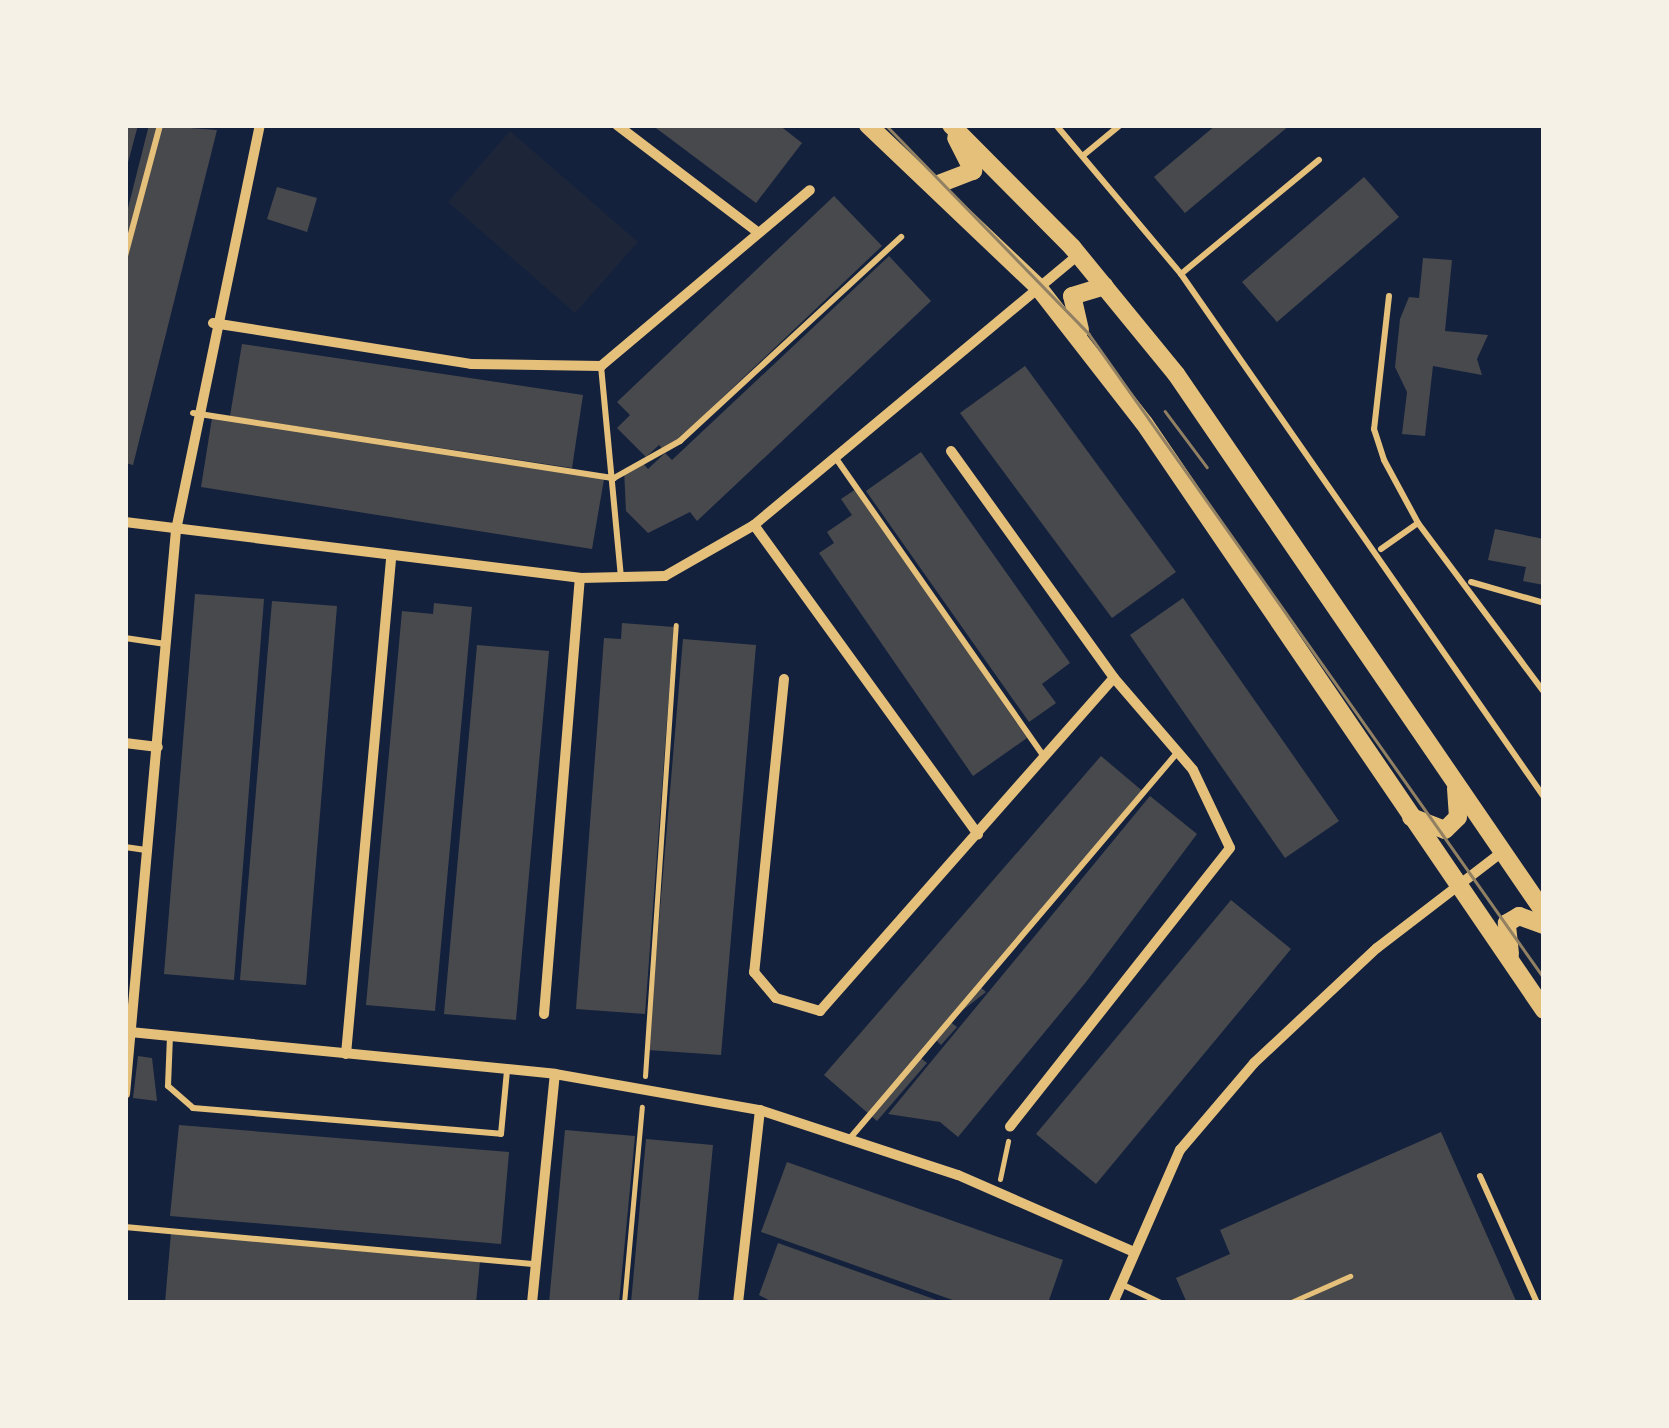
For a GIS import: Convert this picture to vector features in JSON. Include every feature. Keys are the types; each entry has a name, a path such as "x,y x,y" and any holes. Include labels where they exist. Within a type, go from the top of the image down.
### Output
{"main road":[{"path":"868,125 1038,287 1090,353 1544,1010"},
{"path":"936,186 973,171 950,125"},
{"path":"950,125 1078,254 1176,374 1544,912"},
{"path":"1090,353 1072,296 1104,286"},
{"path":"1408,816 1445,830 1458,817 1455,783"},
{"path":"1518,973 1507,924 1520,916 1544,925"}],"street":[{"path":"125,1094 176,530 193,412 260,125"},
{"path":"618,125 759,233"},
{"path":"214,323 471,364 602,366 810,190"},
{"path":"125,522 391,558 580,578 621,580 678,572 754,525 1078,254"},
{"path":"951,452 1114,678 1178,752 1230,848 1010,1126"},
{"path":"754,525 978,834"},
{"path":"346,1054 391,558"},
{"path":"544,1014 580,578"},
{"path":"784,679 754,972 761,989 814,1010 829,1007 1114,678"},
{"path":"125,743 158,748"},
{"path":"1113,1303 1132,1251 1180,1150 1254,1063 1378,948 1502,852"},
{"path":"130,1032 555,1074 644,1086 760,1110 851,1137 996,1191 1132,1251"},
{"path":"532,1303 555,1074"},
{"path":"738,1303 760,1110"}],"lane":[{"path":"125,256 160,125"},
{"path":"1056,125 1085,154 1181,274 1380,549 1544,797"},
{"path":"1085,154 1120,125"},
{"path":"1181,274 1319,160"},
{"path":"193,412 614,478 680,441 901,237"},
{"path":"1389,296 1374,429 1418,523 1470,582 1544,692"},
{"path":"602,366 621,580"},
{"path":"836,457 1044,757"},
{"path":"1380,549 1418,523"},
{"path":"1470,582 1544,603"},
{"path":"125,638 167,644"},
{"path":"851,1137 1178,752"},
{"path":"125,846 148,850"},
{"path":"170,1036 168,1086 194,1108 501,1134 507,1070"},
{"path":"1480,1176 1537,1303"},
{"path":"125,1227 536,1264"},
{"path":"1120,1284 1161,1303"}],"path":[{"path":"624,1303 644,1086 676,625"},
{"path":"996,1191 1010,1126"},
{"path":"1289,1303 1350,1276"}],"shaded area":[{"path":"510,131 638,242 575,313 448,202"}],"building":[{"path":"125,125 138,125 126,170 125,170"},
{"path":"149,125 217,130 133,465 125,463 125,220"},
{"path":"652,125 779,125 802,143 756,203"},
{"path":"1216,125 1290,125 1185,213 1154,177"},
{"path":"1364,177 1399,217 1277,322 1242,282"},
{"path":"277,187 317,198 307,232 267,219"},
{"path":"834,196 882,246 665,452 659,445 646,457 617,428 630,415 617,402"},
{"path":"889,256 931,301 697,521 690,512 648,533 626,511 624,469 641,461 648,469 665,453 672,460"},
{"path":"1423,258 1452,260 1445,331 1488,335 1477,359 1482,375 1433,366 1425,436 1402,434 1407,392 1395,367 1400,319 1409,297 1419,298"},
{"path":"242,344 583,395 572,468 230,416"},
{"path":"1025,366 1176,572 1112,618 960,413"},
{"path":"212,418 604,479 592,549 201,487"},
{"path":"921,452 1070,663 1042,684 1056,703 1029,722 866,491"},
{"path":"856,489 1027,738 973,776 819,553 834,543 827,532 852,515 841,499"},
{"path":"1495,529 1544,539 1544,585 1523,581 1526,567 1488,560"},
{"path":"195,594 264,599 234,980 164,974"},
{"path":"1183,598 1339,821 1285,858 1130,635"},
{"path":"272,601 337,606 306,985 240,980"},
{"path":"434,603 472,607 435,1011 366,1005 402,611 433,614"},
{"path":"622,623 674,627 645,1014 576,1009 604,638 621,639"},
{"path":"683,639 756,645 721,1055 648,1050"},
{"path":"477,645 549,651 516,1020 444,1014"},
{"path":"1101,756 1146,794 979,986 986,992 949,1021 957,1027 941,1045 934,1038 918,1056 927,1063 877,1121 824,1075"},
{"path":"1150,796 1197,834 1086,982 958,1137 940,1122 888,1114"},
{"path":"1231,900 1291,949 1096,1184 1036,1134"},
{"path":"138,1056 152,1058 157,1101 133,1098"},
{"path":"179,1125 509,1152 501,1244 170,1216"},
{"path":"565,1130 635,1136 619,1303 549,1303"},
{"path":"1441,1132 1517,1303 1187,1303 1176,1278 1230,1254 1220,1230"},
{"path":"646,1139 713,1145 698,1303 631,1303"},
{"path":"787,1162 1063,1260 1048,1303 961,1303 761,1232"},
{"path":"171,1233 480,1261 476,1303 165,1303"},
{"path":"778,1243 942,1303 774,1303 759,1295"}],"tram line":[{"path":"886,125 1089,334 1544,978"},
{"path":"1165,411 1207,467"}]}
